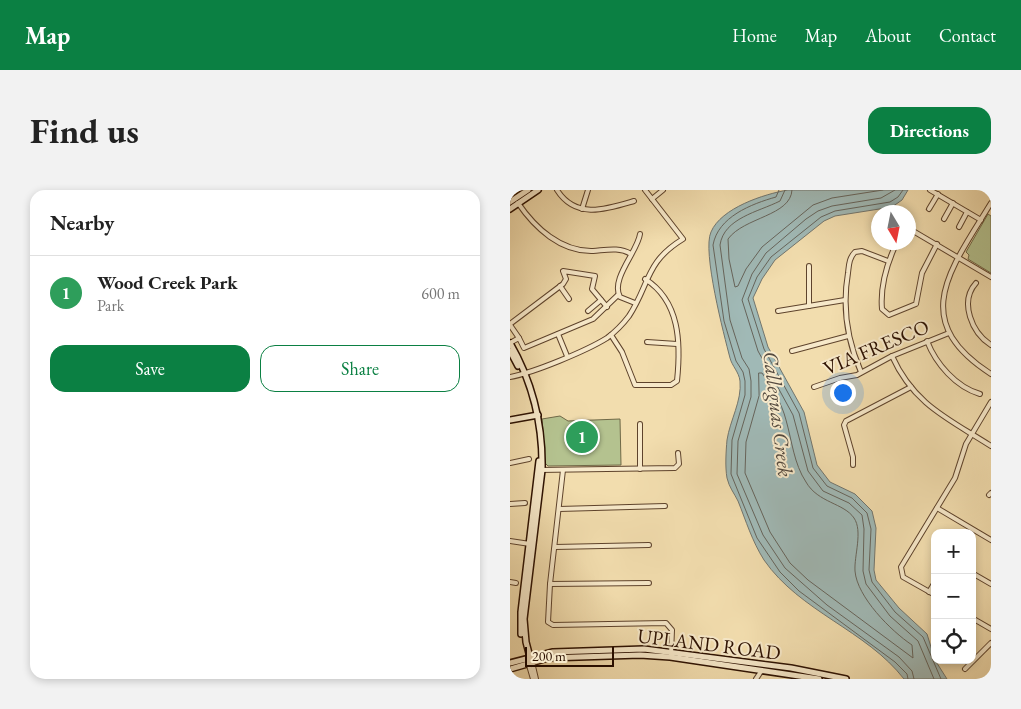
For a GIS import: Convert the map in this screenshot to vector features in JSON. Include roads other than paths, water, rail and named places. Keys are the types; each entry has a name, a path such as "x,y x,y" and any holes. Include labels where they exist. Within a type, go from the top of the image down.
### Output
{"main road":[{"path":"510,202 528,190"},
{"path":"510,209 538,190"},
{"path":"510,343 524,374 536,415 540,470 524,627 529,659"},
{"path":"510,351 524,374"},
{"path":"510,420 536,415"},
{"name":"UPLAND ROAD","path":"510,663 567,651 636,649 791,668 846,679"},
{"name":"UPLAND ROAD","path":"671,654 819,679"},
{"name":"UPLAND ROAD","path":"510,669 529,659"}],"street":[{"path":"557,190 563,198 582,210 601,210 634,201"},
{"path":"582,210 588,190"},
{"path":"510,376 524,374 611,335 627,319 645,279 659,259 683,239 645,190"},
{"path":"652,198 662,190"},
{"path":"928,191 938,194 981,220"},
{"path":"929,209 938,194"},
{"path":"518,203 535,225 564,245 586,251 622,250 631,254"},
{"path":"944,219 952,203"},
{"path":"991,204 946,280 943,296 944,313 949,333 963,353 991,374"},
{"path":"958,227 967,212"},
{"path":"916,232 991,277"},
{"path":"607,307 592,289 595,276 563,271 566,281 510,324 524,348 593,319 607,307 618,294 617,287 640,234"},
{"path":"893,250 888,261 882,292 882,309 885,313 894,315 916,304 922,273 937,244"},
{"path":"861,372 848,336 845,300 850,258 855,252 866,252 888,261"},
{"path":"808,266 810,306"},
{"path":"611,335 622,352 632,381 638,385 671,384 676,382 676,322 665,296 645,279"},
{"path":"976,283 970,294 970,316 977,333 991,345"},
{"path":"560,286 569,299"},
{"path":"618,294 635,303"},
{"path":"588,311 600,300"},
{"path":"778,311 845,300"},
{"name":"VIA FRESCO","path":"814,387 861,372 892,356 949,333"},
{"path":"558,334 567,356"},
{"path":"792,351 848,336"},
{"path":"510,343 519,338"},
{"path":"927,341 936,359 949,374 963,386 980,394"},
{"path":"647,342 677,344"},
{"path":"892,356 911,388 934,411 991,446"},
{"path":"853,465 853,457 845,428 846,421 911,388"},
{"path":"931,589 929,592 905,578 900,570 956,474 964,449 991,402"},
{"path":"640,424 640,469"},
{"path":"540,470 675,468 678,466 678,453"},
{"path":"510,462 528,459"},
{"path":"563,470 547,616 550,624 666,623 672,630 671,654"},
{"path":"510,504 525,503"},
{"path":"559,509 665,506"},
{"path":"936,508 991,540"},
{"path":"510,541 531,544"},
{"path":"555,547 649,545"},
{"path":"974,574 991,584"},
{"path":"510,582 516,583"},
{"path":"550,584 649,583"},
{"path":"974,619 991,629"},
{"path":"966,669 991,643"},
{"path":"529,659 535,679"},
{"path":"756,679 760,673 761,679"}],"water":[{"name":"Calleguas Creek","path":"788,190 908,190 902,200 895,205 871,205 871,210 835,216 824,221 775,260 762,279 753,298 768,347 804,412 817,465 830,482 855,494 872,511 876,528 874,570 876,580 899,608 927,634 931,647 931,664 938,664 947,679 904,679 889,662 871,647 796,594 764,560 730,487 726,474 727,440 738,403 740,381 732,364 723,331 711,274 709,242 711,232 716,223 724,216 733,209 767,195"}],"place":[{"name":"Wood Creek Park","path":"582,437"}]}
